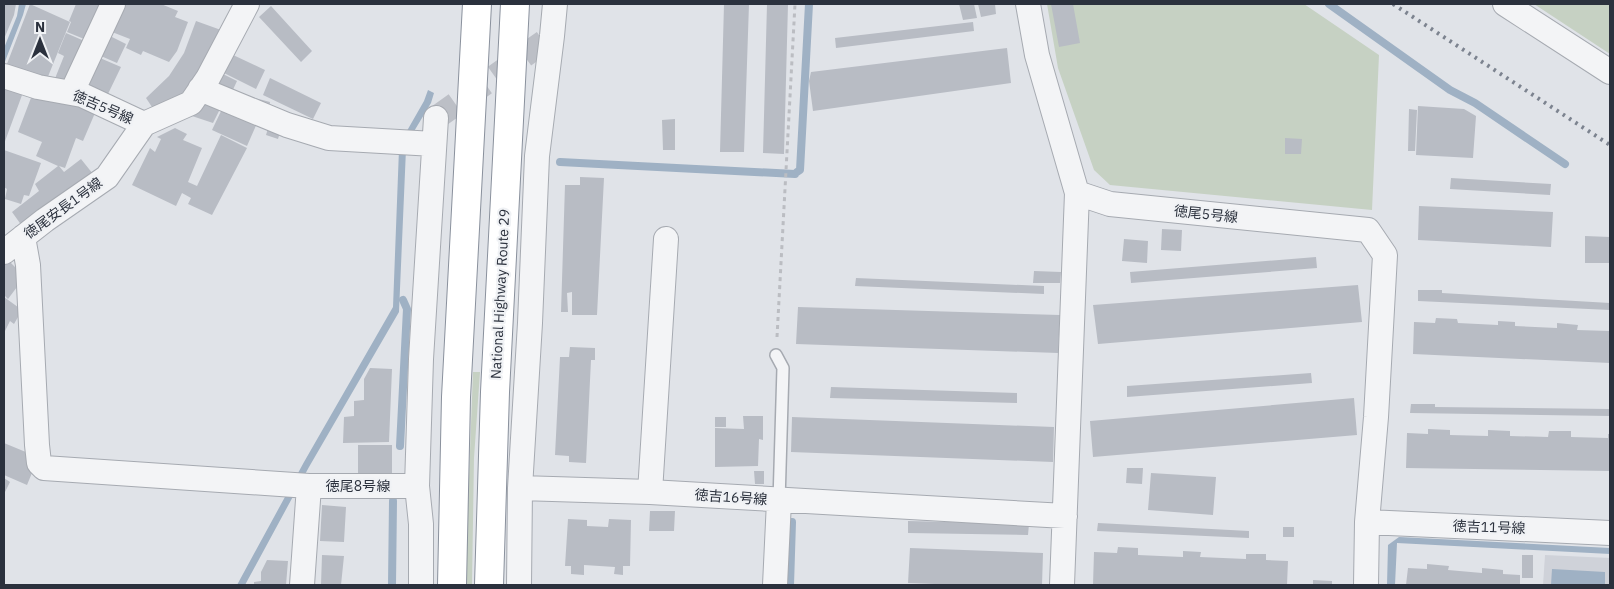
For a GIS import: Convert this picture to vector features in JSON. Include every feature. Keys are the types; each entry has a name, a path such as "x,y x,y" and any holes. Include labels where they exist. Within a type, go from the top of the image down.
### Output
{"highway":[{"path":"452,585 456,397 477,4"},
{"name":"National Highway Route 29","path":"489,585 495,392 515,4"}],"street":[{"path":"72,92 113,4"},
{"path":"144,124 191,103 208,78 247,4"},
{"path":"519,585 520,488 530,323 537,156 555,4"},
{"path":"1028,4 1037,56 1077,193 1062,585"},
{"path":"1505,4 1610,72"},
{"name":"徳吉5号線","path":"4,76 38,87 82,95 144,124"},
{"path":"200,89 287,125 329,138 434,144"},
{"path":"421,585 421,524 417,486 421,359 436,118"},
{"name":"徳尾安長1号線","path":"4,252 45,220 107,177 144,124"},
{"name":"徳尾5号線","path":"1077,193 1110,204 1368,230 1385,255 1376,417 1367,522 1366,585"},
{"path":"23,237 28,265 37,445 39,463 44,468 309,486"},
{"path":"650,492 666,239"},
{"name":"徳尾8号線","path":"302,585 309,486 417,486"},
{"name":"徳吉16号線","path":"520,488 650,492 779,501 1065,516"},
{"path":"775,585 779,501"},
{"name":"徳吉11号線","path":"1367,522 1610,533"}],"lane":[{"path":"776,355 783,368 779,501"}],"path":[{"path":"776,355 795,4"}],"shaded area":[{"path":"1545,555 1610,558 1610,585 1543,585"}],"green space":[{"path":"1047,4 1304,4 1379,55 1372,210 1110,185 1094,170 1058,68"},
{"path":"1534,4 1610,4 1610,54"},
{"path":"473,372 480,372 474,458 472,585 465,585"}],"water":[{"path":"19,4 26,4 4,64 4,48 17,16"},
{"path":"428,90 434,93 431,103 410,138 404,136 424,101"},
{"path":"399,149 406,149 399,312 309,467 245,585 237,585 304,462 393,307"},
{"path":"1399,537 1610,548 1610,554 1397,543 1395,585 1387,585 1388,545"},
{"path":"1552,569 1605,572 1605,585 1551,585"}],"building":[{"path":"4,4 16,4 14,15 4,39"},
{"path":"30,4 70,22 45,84 5,69"},
{"path":"76,4 98,4 106,7 89,41 67,32"},
{"path":"125,4 161,4 178,11 175,17 188,22 177,51 169,62 143,51 141,55 126,48 130,39 112,32"},
{"path":"724,4 749,4 744,152 720,152"},
{"path":"767,4 788,4 784,154 763,153"},
{"path":"959,4 974,4 977,18 963,20"},
{"path":"978,4 995,4 996,14 981,17"},
{"path":"1051,4 1073,4 1080,43 1059,47"},
{"path":"271,6 312,51 301,62 259,17"},
{"path":"196,21 221,30 189,88 168,106 154,110 146,98 169,76 184,53"},
{"path":"973,22 974,31 836,48 835,38"},
{"path":"66,33 89,43 64,86 54,81 64,56 58,53"},
{"path":"104,33 126,44 117,63 94,53"},
{"path":"1007,48 1011,83 813,111 809,81 811,72"},
{"path":"231,54 265,70 256,89 222,72"},
{"path":"93,55 121,67 107,96 80,84"},
{"path":"221,73 237,81 230,96 213,88"},
{"path":"270,78 321,103 313,119 263,95"},
{"path":"4,81 25,87 4,144"},
{"path":"34,90 98,106 83,141 76,138 65,168 59,166 64,172 81,159 93,174 22,226 12,212 39,191 35,184 58,166 36,156 42,142 18,132"},
{"path":"251,97 270,102 269,109 249,104"},
{"path":"206,101 221,107 213,123 192,116"},
{"path":"1418,106 1464,109 1476,116 1473,158 1416,155"},
{"path":"223,107 258,121 247,146 212,130"},
{"path":"1409,109 1417,110 1415,151 1408,151"},
{"path":"675,119 675,150 663,150 662,120"},
{"path":"269,125 281,129 278,139 266,135"},
{"path":"175,128 187,134 183,140 202,148 188,182 197,186 221,135 247,148 212,215 188,204 191,198 182,193 176,206 132,185 150,148 155,152 161,139 157,137"},
{"path":"1285,138 1302,139 1301,154 1285,154"},
{"path":"4,150 41,163 29,196 24,195 21,204 5,199 7,189 4,187"},
{"path":"580,177 604,178 597,315 572,315 572,292 567,293 568,312 561,312 565,185 580,185"},
{"path":"1451,178 1551,184 1550,195 1450,189"},
{"path":"1419,206 1553,212 1551,247 1418,240"},
{"path":"1162,229 1182,230 1181,251 1161,250"},
{"path":"1585,236 1610,237 1610,263 1585,263"},
{"path":"1124,239 1148,241 1147,263 1122,261"},
{"path":"1316,257 1317,268 1131,283 1130,272"},
{"path":"8,260 23,275 23,279 8,299 4,295 4,265"},
{"path":"1034,271 1061,272 1060,283 1033,283"},
{"path":"856,278 1044,286 1044,294 855,286"},
{"path":"1358,285 1362,322 1098,344 1093,305"},
{"path":"1418,290 1442,290 1442,293 1610,303 1610,310 1418,301"},
{"path":"4,297 22,310 14,324 10,321 4,333"},
{"path":"798,307 1060,315 1058,353 796,344"},
{"path":"1436,318 1457,319 1458,323 1498,325 1498,321 1515,322 1515,326 1557,328 1557,323 1578,325 1577,330 1610,331 1610,363 1413,354 1414,322 1435,323"},
{"path":"570,347 595,348 595,360 591,360 586,463 569,462 569,456 555,455 560,357 569,357"},
{"path":"370,368 392,369 389,442 343,443 344,417 354,416 354,401 364,400 364,379"},
{"path":"1311,373 1312,383 1127,397 1127,386"},
{"path":"831,387 1017,393 1017,403 830,398"},
{"path":"1354,398 1357,435 1093,457 1090,421"},
{"path":"1411,404 1435,404 1435,407 1610,409 1610,416 1410,413"},
{"path":"743,416 763,416 763,440 759,439 758,466 715,467 715,428 744,429"},
{"path":"715,417 726,417 726,427 715,427"},
{"path":"792,417 1054,427 1053,462 791,452"},
{"path":"1428,429 1450,430 1450,435 1488,436 1488,430 1510,431 1510,436 1548,437 1549,431 1571,431 1571,437 1608,438 1608,434 1610,434 1610,471 1406,468 1407,433 1428,434"},
{"path":"4,443 33,455 34,468 27,485 4,475"},
{"path":"358,445 392,445 392,475 358,474"},
{"path":"1127,468 1143,468 1142,484 1126,483"},
{"path":"754,471 764,471 764,484 755,484"},
{"path":"1151,473 1216,477 1213,515 1148,510"},
{"path":"4,478 10,482 4,494"},
{"path":"322,505 346,507 344,542 320,541"},
{"path":"650,511 675,511 674,531 649,531"},
{"path":"568,519 587,520 587,526 608,527 609,519 631,520 630,566 623,566 623,575 614,574 615,567 584,565 584,575 571,574 571,566 565,566"},
{"path":"908,521 1029,524 1028,535 908,533"},
{"path":"1098,523 1249,531 1249,538 1097,531"},
{"path":"1283,527 1294,527 1294,537 1283,537"},
{"path":"1118,547 1138,548 1138,555 1183,557 1183,551 1201,552 1200,557 1246,559 1246,554 1266,554 1266,560 1288,561 1287,585 1093,585 1094,552 1117,553"},
{"path":"910,548 1043,553 1042,585 908,583"},
{"path":"322,555 344,556 341,585 321,585"},
{"path":"1522,555 1533,555 1533,578 1522,578"},
{"path":"267,560 288,561 286,585 254,585 254,582 261,581 261,572"},
{"path":"1427,564 1449,566 1448,570 1482,573 1482,568 1503,570 1503,574 1520,575 1520,585 1406,585 1408,568 1427,569"},
{"path":"1313,580 1332,581 1332,585 1313,585"}],"waterway":[{"path":"797,172 800,170 809,4"},
{"path":"1329,4 1450,90 1475,103 1565,164"},
{"path":"560,162 795,174"},
{"path":"400,446 407,309 403,300"},
{"path":"392,585 393,501"},
{"path":"790,585 792,522"}],"tunnel":[{"path":"436,118 552,36"}],"railway":[{"path":"1393,4 1610,145"}]}
